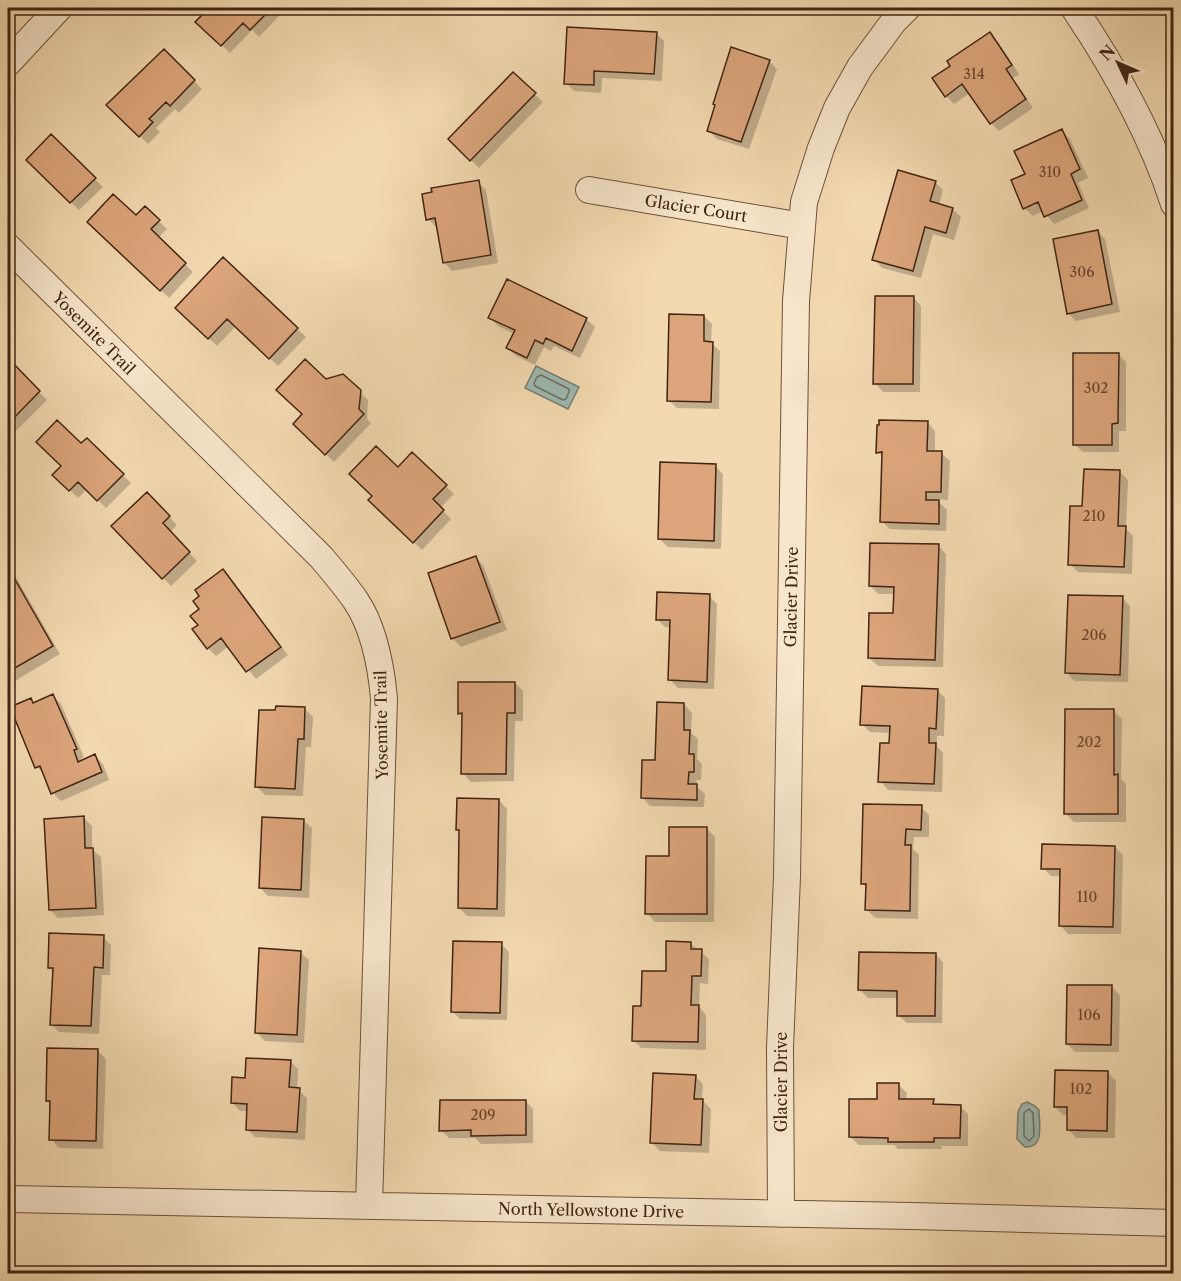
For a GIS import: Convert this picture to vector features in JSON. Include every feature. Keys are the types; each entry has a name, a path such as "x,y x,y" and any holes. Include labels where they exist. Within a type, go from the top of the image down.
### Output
{"street":[{"path":"8,63 59,8"},
{"name":"Glacier Drive","path":"781,1214 780,1048 787,876 796,313 804,202 821,148 837,108 860,67 894,21 907,8"},
{"path":"1074,8 1107,56 1142,121 1173,204"},
{"name":"Glacier Court","path":"589,190 802,225"},
{"name":"Yosemite Trail","path":"8,247 321,557 357,602 371,636 380,664 384,698 369,1206"},
{"name":"North Yellowstone Drive","path":"8,1199 1173,1223"}],"water":[{"path":"536,366 579,387 568,409 525,388"},
{"path":"1027,1102 1039,1110 1040,1128 1036,1144 1025,1147 1017,1139 1018,1112 1022,1104"}],"building":[{"path":"209,8 272,8 250,30 243,23 221,46 195,22"},
{"path":"567,27 657,32 654,74 594,71 594,85 564,84"},
{"path":"990,32 1012,65 1006,69 1026,99 990,124 962,84 945,97 932,78 950,66 947,61"},
{"path":"731,47 770,60 741,142 707,131"},
{"path":"164,49 195,80 170,106 166,102 149,119 153,122 139,137 106,105"},
{"path":"513,72 536,93 470,161 448,139"},
{"path":"1062,129 1080,169 1071,174 1082,200 1044,217 1038,202 1023,209 1011,180 1025,174 1014,151"},
{"path":"51,134 96,178 70,203 26,160"},
{"path":"898,170 936,181 930,201 953,208 946,233 925,227 913,271 872,260"},
{"path":"479,180 491,255 443,263 435,218 426,220 422,194 432,192 431,188"},
{"path":"113,194 136,215 145,206 160,220 151,229 186,263 160,291 87,222"},
{"path":"1098,230 1112,304 1067,314 1053,239"},
{"path":"223,257 298,328 269,359 227,319 208,339 175,308"},
{"path":"507,279 587,318 572,351 546,338 543,344 535,340 527,358 506,348 515,330 488,318"},
{"path":"875,296 914,296 913,384 873,384"},
{"path":"669,314 704,315 704,341 713,342 711,402 667,401"},
{"path":"1073,353 1119,353 1118,423 1112,424 1112,445 1073,445"},
{"path":"8,358 40,391 8,424"},
{"path":"305,359 326,379 343,374 361,390 359,409 364,414 325,455 293,424 302,414 276,390"},
{"path":"57,420 81,443 87,438 124,474 97,501 78,482 69,491 52,475 61,466 36,442"},
{"path":"879,420 928,421 927,451 942,451 941,492 926,492 926,500 939,500 939,524 880,522 882,452 876,453"},
{"path":"376,446 398,467 412,452 447,485 433,499 444,510 413,543 368,500 372,496 349,474"},
{"path":"660,462 716,464 714,541 658,539"},
{"path":"1084,469 1120,470 1118,526 1126,526 1124,567 1068,565 1070,506 1082,506"},
{"path":"147,492 170,516 163,523 190,552 162,579 111,526"},
{"path":"870,543 939,544 935,660 868,658 869,613 893,613 894,587 869,586"},
{"path":"476,556 500,622 451,639 428,573"},
{"path":"223,569 281,647 246,672 221,638 207,649 192,629 198,625 190,616 199,609 193,601 199,596 195,590"},
{"path":"8,570 53,646 8,672"},
{"path":"657,592 710,594 707,682 668,680 670,620 656,620"},
{"path":"1068,595 1123,596 1120,675 1065,673"},
{"path":"458,682 515,682 515,713 507,713 506,774 461,774 462,713 458,714"},
{"path":"862,686 938,689 936,729 929,728 929,743 936,743 934,784 878,782 880,743 889,743 890,726 860,725"},
{"path":"53,694 77,749 74,750 78,762 95,754 102,772 51,794 40,766 35,768 10,707 31,698 33,703"},
{"path":"657,702 684,703 684,730 690,730 689,754 694,754 694,772 689,772 688,784 697,784 697,800 641,798 642,760 655,760"},
{"path":"276,706 305,707 304,739 298,739 295,789 255,787 259,710 275,710"},
{"path":"1065,709 1114,709 1114,775 1118,774 1118,814 1064,814"},
{"path":"457,798 499,799 497,909 458,908"},
{"path":"863,804 922,805 921,830 906,829 905,845 911,845 910,911 865,910 866,884 861,884"},
{"path":"84,816 85,848 93,848 96,908 49,910 44,819"},
{"path":"262,817 304,819 301,890 259,888"},
{"path":"669,827 707,827 707,914 645,914 646,856 669,856"},
{"path":"1042,844 1115,846 1113,927 1059,926 1060,869 1041,869"},
{"path":"49,933 104,935 103,968 94,967 91,1026 50,1025 53,968 48,968"},
{"path":"453,941 502,942 500,1013 451,1012"},
{"path":"666,941 691,942 691,949 702,949 701,976 692,976 691,1005 699,1005 698,1042 632,1041 633,1006 641,1006 642,971 666,971"},
{"path":"259,948 301,951 297,1035 255,1033"},
{"path":"859,952 936,953 935,1016 897,1016 897,991 858,990"},
{"path":"1067,985 1112,985 1111,1045 1066,1044"},
{"path":"47,1048 98,1049 96,1141 49,1140 50,1101 46,1101"},
{"path":"246,1058 291,1060 289,1087 300,1088 297,1132 246,1130 247,1104 231,1103 232,1077 245,1078"},
{"path":"1055,1070 1108,1071 1107,1131 1067,1130 1067,1107 1054,1107"},
{"path":"653,1073 696,1075 694,1099 703,1099 701,1145 650,1143"},
{"path":"877,1083 899,1083 899,1099 934,1099 933,1104 961,1105 960,1138 934,1138 934,1142 888,1142 888,1138 849,1137 849,1099 877,1099"},
{"path":"440,1100 526,1100 526,1135 471,1136 471,1130 439,1131"}]}
